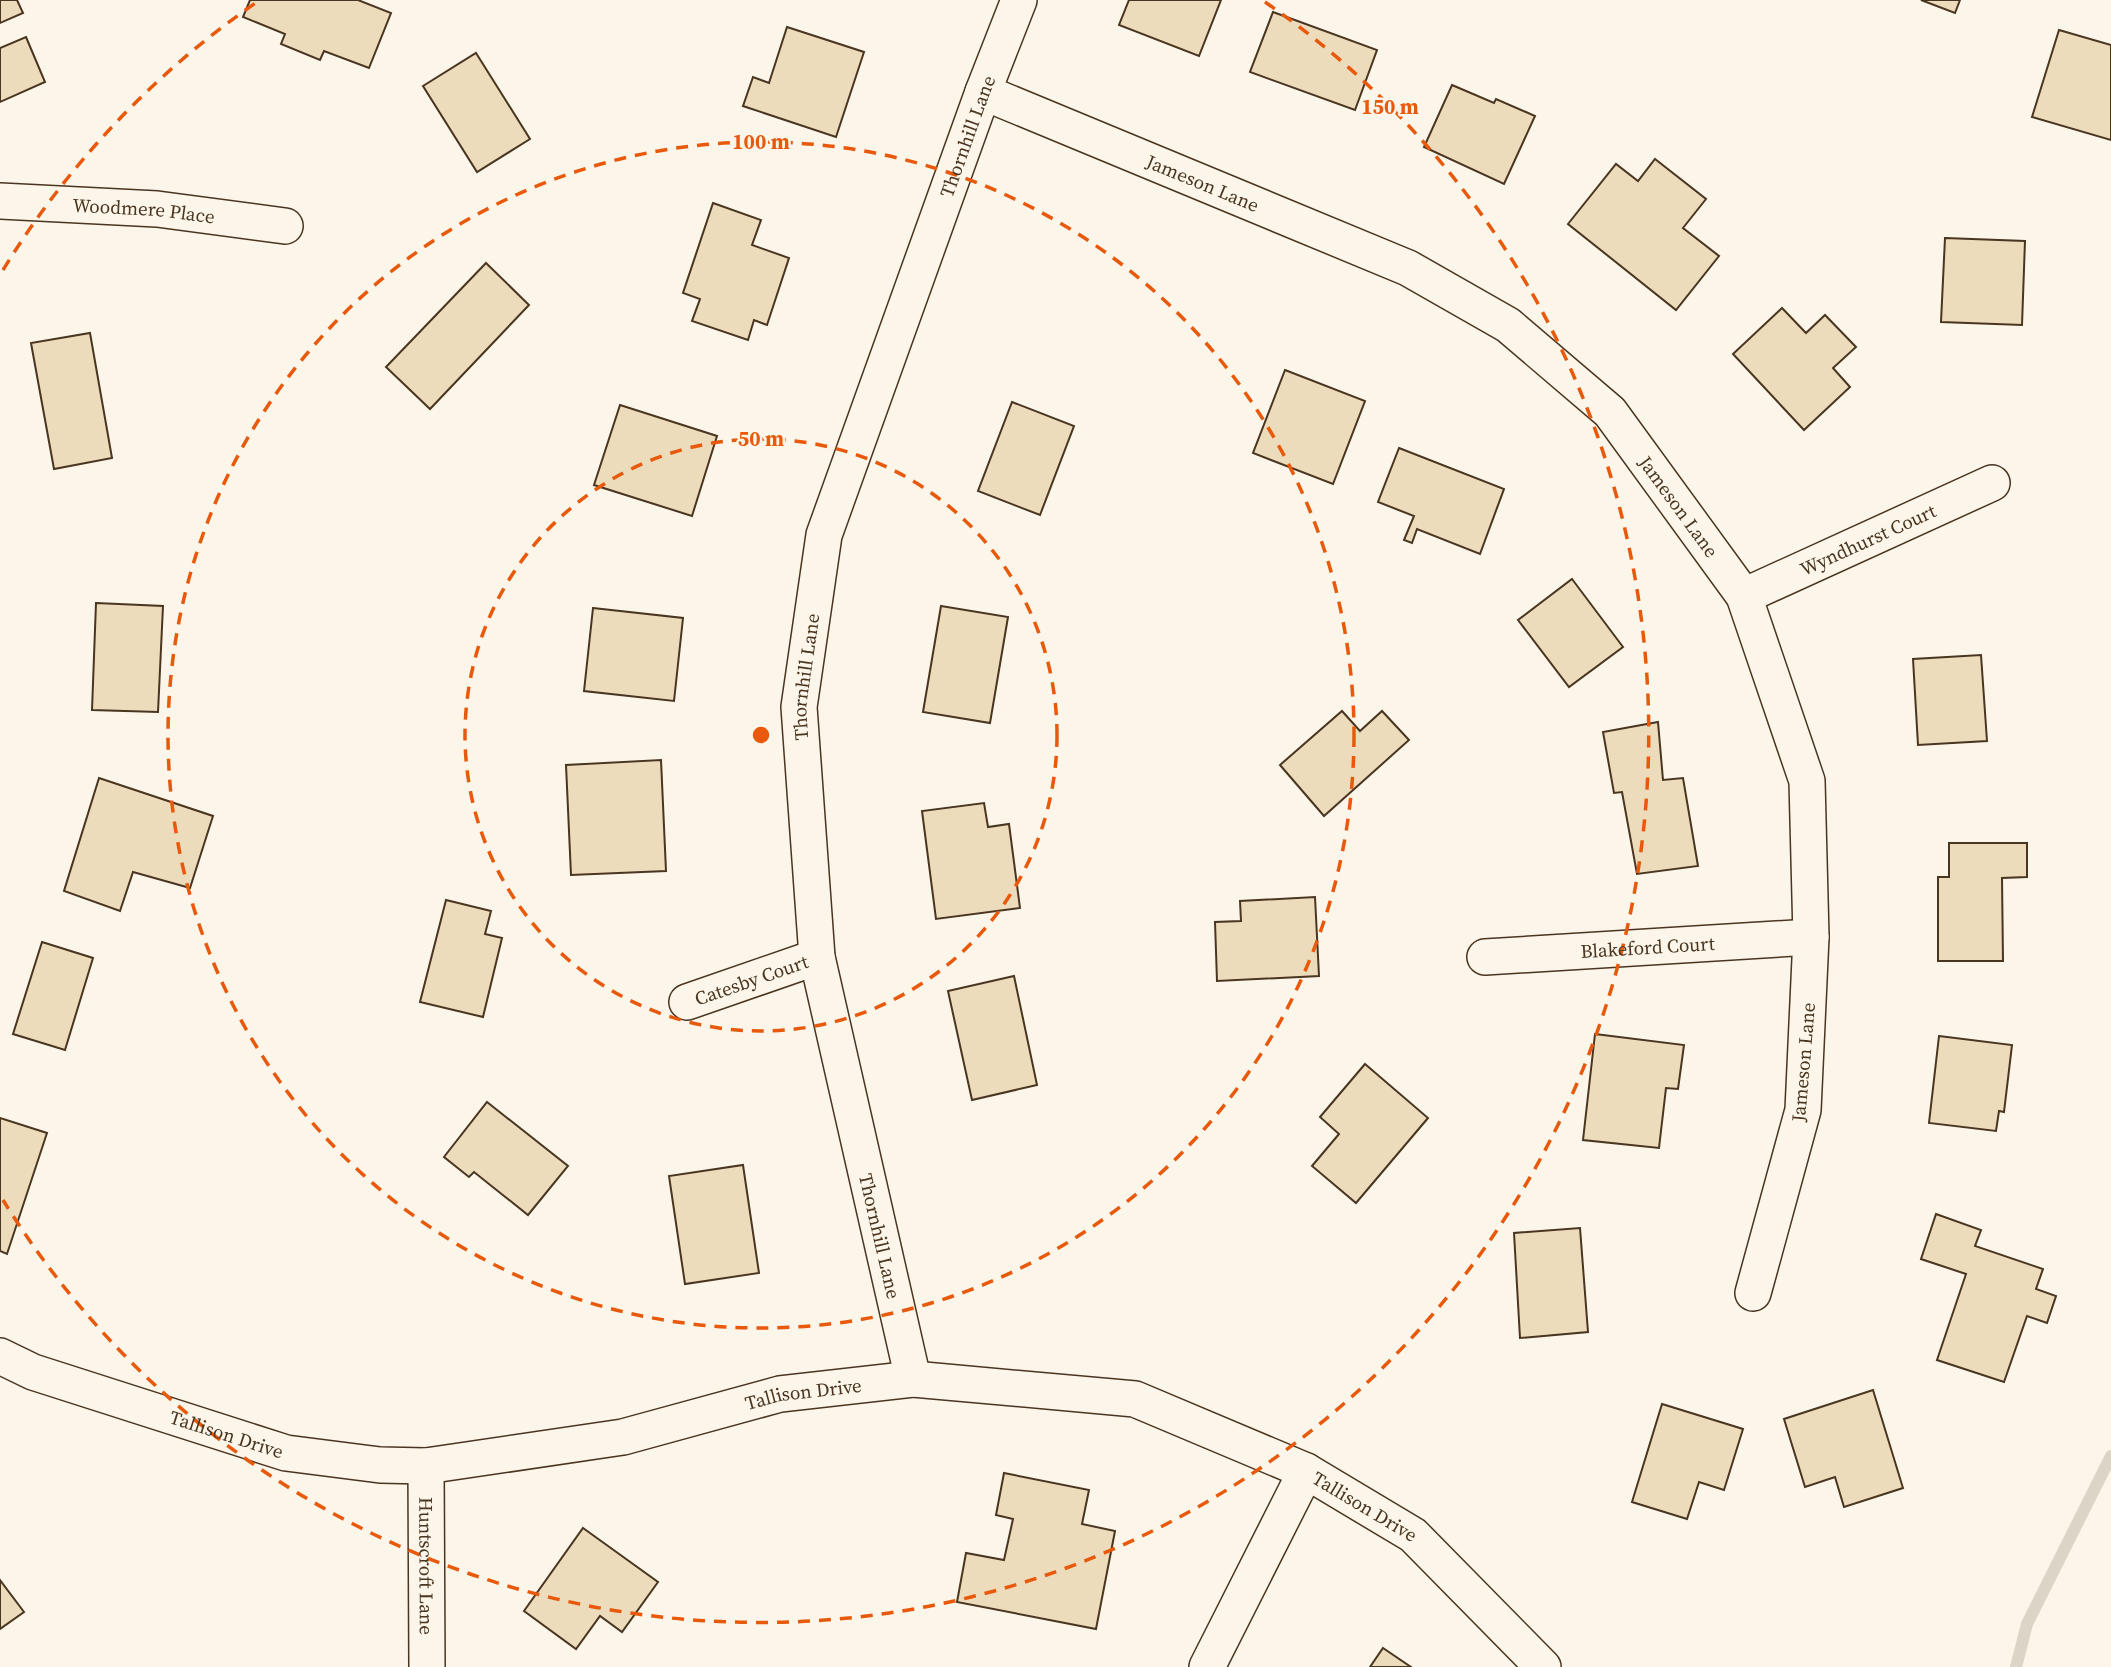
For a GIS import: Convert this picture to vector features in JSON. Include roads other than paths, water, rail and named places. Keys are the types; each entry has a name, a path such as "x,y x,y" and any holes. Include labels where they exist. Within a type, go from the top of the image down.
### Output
{"street":[{"name":"Thornhill Lane","path":"913,1378 817,957 799,707 824,535 983,92 1019,0"},
{"name":"Jameson Lane","path":"983,92 1408,268 1508,325 1610,412 1744,596 1807,781 1811,937 1803,1110 1753,1293"},
{"name":"Woodmere Place","path":"0,201 145,208 285,226"},
{"name":"Wyndhurst Court","path":"1744,596 1992,483"},
{"name":"Blakeford Court","path":"1485,957 1811,937"},
{"name":"Catesby Court","path":"687,1002 817,957"},
{"name":"Tallison Drive","path":"0,1356 33,1372 286,1453 380,1465 426,1466 623,1437 780,1394 913,1378 1135,1399 1307,1471 1413,1535 1543,1667"},
{"name":"Huntscroft Lane","path":"426,1466 427,1667"},
{"path":"1207,1667 1307,1471"}],"waterway":[{"path":"2016,1667 2027,1624 2111,1456"}]}
